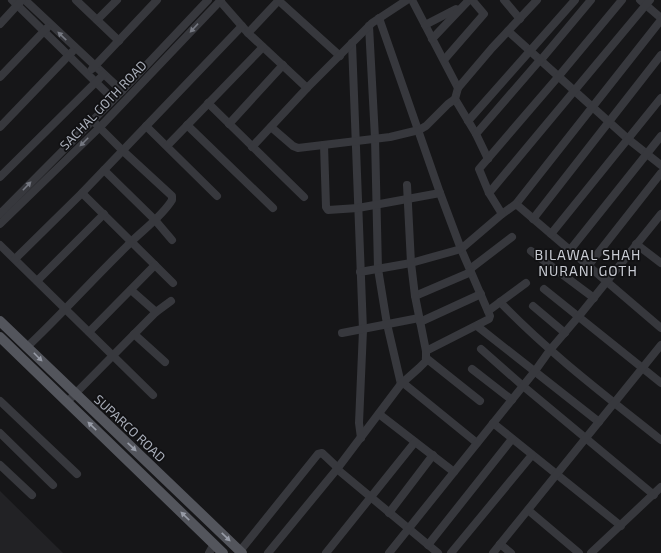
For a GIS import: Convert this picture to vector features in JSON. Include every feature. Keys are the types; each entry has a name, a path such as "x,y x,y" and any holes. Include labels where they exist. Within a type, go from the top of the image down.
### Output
{"main road":[{"name":"SUPARCO ROAD","path":"0,321 238,551"},
{"name":"SUPARCO ROAD","path":"0,337 67,402 211,549 223,553"}],"street":[{"path":"76,0 119,41"},
{"path":"97,20 117,0"},
{"path":"87,74 157,0"},
{"name":"SACHAL GOTH ROAD","path":"0,214 122,91 208,0"},
{"path":"248,33 279,0 340,56"},
{"path":"252,147 307,88 369,26 407,0"},
{"path":"412,0 458,88"},
{"path":"432,39 471,0 484,14 444,60"},
{"path":"504,0 520,19"},
{"path":"272,126 293,146 298,148 390,137 419,130 426,126 455,99 458,88 537,0"},
{"path":"468,120 575,0"},
{"path":"476,134 591,0"},
{"path":"502,214 489,193 479,169 622,0"},
{"path":"20,1 51,25 103,75 122,91"},
{"path":"0,24 20,1"},
{"path":"20,1 44,31 114,99"},
{"path":"220,1 262,47 307,88"},
{"name":"SACHAL GOTH ROAD","path":"0,224 100,127 220,1"},
{"path":"360,272 411,263 461,249 516,204 661,19 645,2 574,91 489,193"},
{"path":"425,25 456,9 460,10"},
{"path":"379,18 440,194 490,318 426,355"},
{"path":"0,77 51,25"},
{"path":"15,259 82,193 242,26"},
{"path":"369,26 375,138 378,269 387,324 401,383 477,442"},
{"path":"508,31 628,139 661,165"},
{"path":"352,43 363,330 359,423 361,438"},
{"path":"167,146 262,47"},
{"path":"0,127 76,49"},
{"path":"534,219 661,55"},
{"path":"229,124 282,65"},
{"path":"0,177 103,75"},
{"path":"551,234 661,98"},
{"path":"455,99 476,134 488,159"},
{"path":"208,103 304,197"},
{"path":"28,347 131,241 155,220 171,202 172,196 92,121"},
{"path":"187,125 273,208"},
{"path":"146,126 217,196"},
{"path":"570,250 661,136"},
{"path":"324,145 327,209 331,211 376,206 440,194"},
{"path":"104,170 155,220 172,240"},
{"path":"588,266 661,173"},
{"path":"268,553 337,469 401,383 426,361 411,263 407,185"},
{"path":"82,193 173,283"},
{"path":"516,204 661,328"},
{"path":"37,281 104,214"},
{"path":"389,553 535,371 550,350 594,298 661,214"},
{"path":"415,296 471,270 512,237"},
{"path":"636,244 661,263"},
{"path":"0,245 153,395"},
{"path":"531,252 594,298"},
{"path":"89,332 155,266"},
{"path":"488,311 526,283"},
{"path":"544,289 661,383"},
{"path":"131,290 156,312"},
{"path":"342,333 387,324 420,320 481,294"},
{"path":"67,402 156,312 171,301"},
{"path":"500,302 524,328 661,440"},
{"path":"533,306 565,333"},
{"path":"477,326 599,422"},
{"path":"134,334 165,362"},
{"path":"493,553 661,344"},
{"path":"481,349 654,495"},
{"path":"426,355 480,401"},
{"path":"472,369 512,400"},
{"path":"0,401 76,474"},
{"path":"379,414 454,472"},
{"path":"493,423 621,526"},
{"path":"0,433 53,485"},
{"path":"428,545 512,439"},
{"path":"326,553 415,442"},
{"path":"238,551 318,454 322,453 337,469 438,553"},
{"path":"389,513 432,455"},
{"path":"451,553 532,455"},
{"path":"0,465 32,495"},
{"path":"591,553 661,487"},
{"path":"528,510 578,553"},
{"path":"500,544 511,553"}],"shaded area":[{"path":"0,491 63,553 0,553"}],"district":[{"name":"BILAWAL SHAH NURANI GOTH","path":"588,264"}]}
